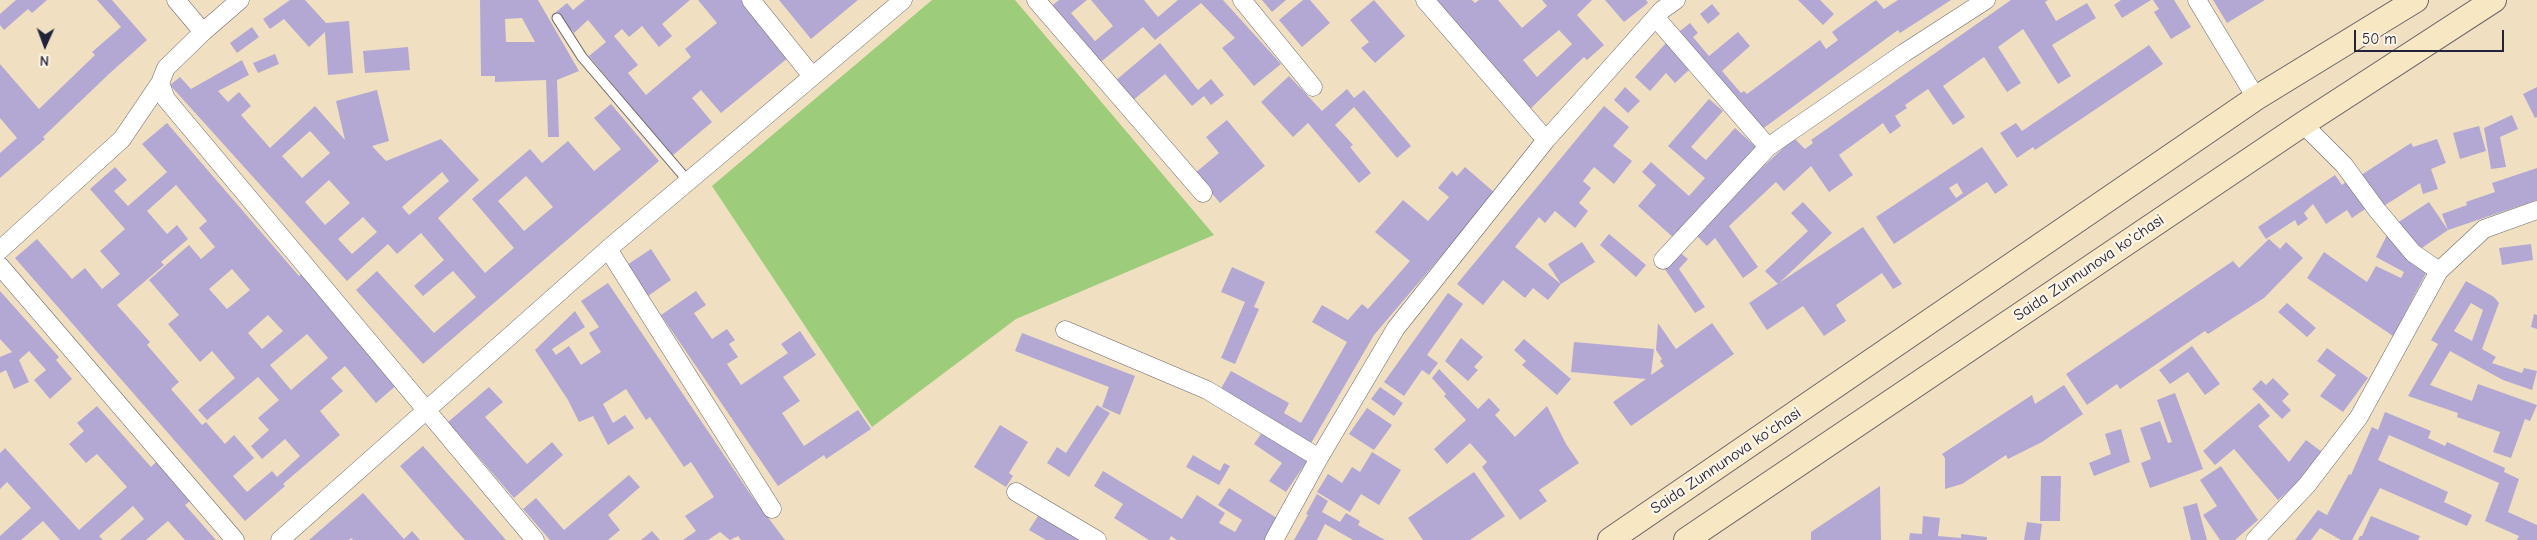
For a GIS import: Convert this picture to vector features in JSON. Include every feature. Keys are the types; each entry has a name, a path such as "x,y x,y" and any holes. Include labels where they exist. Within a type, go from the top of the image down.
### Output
{"main road":[{"name":"Saida Zunnunova ko'chasi","path":"1610,540 2256,98 2416,0"},
{"name":"Saida Zunnunova ko'chasi","path":"1686,540 2303,124 2494,0"}],"street":[{"path":"176,0 203,32"},
{"path":"0,250 122,139 160,83 166,68 240,0"},
{"path":"751,0 812,76"},
{"path":"280,540 608,249 904,0"},
{"path":"1036,0 1203,193"},
{"path":"1242,0 1313,87"},
{"path":"1425,0 1546,140"},
{"path":"1663,260 1768,147 1904,53 1986,0"},
{"path":"2198,0 2256,98"},
{"path":"1274,540 1318,458 1396,328 1546,140 1662,7 1768,147"},
{"path":"160,83 166,99 427,409 534,540"},
{"path":"2303,124 2344,165 2377,210 2413,253 2438,271"},
{"path":"2255,540 2307,485 2359,417 2438,271 2484,229 2537,210"},
{"path":"608,249 772,509"},
{"path":"0,266 235,540"},
{"path":"1065,330 1207,390 1318,458"},
{"path":"1016,492 1097,540"}],"lane":[{"path":"557,18 582,57 688,181"}],"green space":[{"path":"932,0 1015,0 1214,235 1016,319 872,427 712,186"}],"building":[{"path":"16,0 47,0 32,13 28,9 4,30 0,25 0,14"},
{"path":"97,0 112,0 147,40 43,137 45,139 0,178 0,153 17,138 0,118 0,64 39,109 95,55 92,52 121,27"},
{"path":"290,0 305,0 326,23 349,21 353,73 328,75 325,32 309,47 284,19 270,29 263,19"},
{"path":"480,0 538,0 579,71 557,80 559,137 548,137 546,80 495,82 495,76 481,76","holes":["522,18 535,42 506,42 505,19"]},
{"path":"585,0 690,0 662,24 672,36 659,47 642,26 629,37 622,29 614,36 638,65 628,73 646,95 691,57 685,49 717,23 698,0 741,0 789,57 721,113 701,90 692,98 712,122 672,156 589,56 606,42 588,20 574,33 556,12 567,3 573,10"},
{"path":"779,0 858,0 811,39"},
{"path":"1059,0 1087,0 1071,13 1095,41 1113,26 1091,0 1144,0 1158,17 1178,0 1223,0 1281,64 1254,86 1222,48 1235,38 1201,3 1155,40 1143,27 1096,66 1049,8"},
{"path":"1262,0 1286,0 1272,12"},
{"path":"1303,0 1310,0 1330,23 1302,47 1279,20"},
{"path":"1374,0 1405,36 1375,63 1361,48 1369,42 1350,20"},
{"path":"1436,0 1472,0 1475,3 1479,0 1498,0 1522,28 1547,6 1542,0 1592,0 1577,15 1604,45 1587,60 1584,57 1529,110","holes":["1559,30 1572,44 1537,77 1523,60"]},
{"path":"1605,0 1646,0 1648,3 1624,22"},
{"path":"1798,0 1820,0 1834,14 1823,25"},
{"path":"1876,0 1884,9 1898,0 1951,0 1900,33 1898,30 1761,130 1675,35 1690,23 1698,33 1693,37 1709,56 1738,32 1750,46 1722,71 1741,93 1744,91 1747,94 1820,40 1826,49 1838,40 1832,32"},
{"path":"2011,0 2048,0 2045,2 2056,21 2087,3 2096,18 2052,45 2071,76 2058,84 2023,29 1998,47 2021,83 2007,92 1984,57 1943,86 1965,117 1953,125 1928,89 1905,105 1907,108 1895,116 1901,126 1890,134 1883,123 1839,155 1853,175 1829,192 1811,166 1784,191 1776,182 1729,226 1758,267 1743,278 1715,238 1707,246 1693,232 1794,138 1805,149 1813,143 1811,140"},
{"path":"2121,0 2151,0 2122,18 2114,5"},
{"path":"2153,0 2174,0 2191,27 2171,39 2154,12 2159,9"},
{"path":"2213,0 2265,0 2227,23"},
{"path":"1712,4 1720,14 1708,24 1700,14"},
{"path":"252,27 259,37 237,53 230,43"},
{"path":"1160,43 1198,90 1211,79 1224,95 1211,105 1204,96 1192,106 1165,74 1132,101 1115,81"},
{"path":"1666,43 1690,69 1675,83 1666,73 1650,91 1635,77"},
{"path":"2149,45 2163,64 2035,150 2033,147 2017,158 2000,133 2016,123 2022,131"},
{"path":"408,47 410,70 365,73 363,51"},
{"path":"275,54 279,64 258,73 253,63"},
{"path":"242,60 249,75 218,91 228,102 239,92 251,106 241,115 270,148 315,106 345,140 336,101 377,90 389,141 372,146 386,161 441,139 479,180 438,218 485,273 514,248 472,199 530,149 542,163 568,141 594,171 621,149 594,118 611,104 659,161 423,364 356,290 377,271 434,333 476,297 453,271 423,296 414,286 444,260 421,233 397,254 388,244 347,281 170,85 180,77 191,89","holes":["310,131 330,153 302,178 282,156","442,172 449,181 409,215 402,207","526,176 553,207 524,231 498,201","329,180 350,203 325,225 305,202","363,217 377,232 352,254 338,239"]},
{"path":"1289,76 1322,111 1347,89 1354,98 1364,90 1411,146 1397,158 1354,107 1335,125 1353,145 1350,147 1371,173 1359,183 1308,123 1293,137 1261,102"},
{"path":"1625,87 1640,101 1628,113 1614,100"},
{"path":"2537,87 2537,117 2535,118 2523,94"},
{"path":"1709,99 1723,111 1691,147 1706,160 1735,128 1756,147 1675,239 1638,206 1656,185 1642,172 1651,162 1689,196 1705,178 1668,146"},
{"path":"1604,106 1629,127 1613,146 1632,161 1614,184 1594,167 1583,181 1591,188 1579,203 1588,211 1575,228 1555,211 1545,223 1539,217 1515,247 1561,284 1548,300 1533,288 1525,298 1503,280 1483,305 1457,284"},
{"path":"2512,115 2518,129 2500,137 2506,167 2491,169 2484,128"},
{"path":"1227,120 1265,166 1220,203 1195,173 1219,153 1206,137"},
{"path":"167,123 299,276 303,273 399,383 376,403 345,366 331,378 343,391 320,411 340,435 283,484 285,486 245,521 15,258 37,239 72,279 85,268 102,289 120,274 100,251 125,229 90,189 115,167 127,180 114,191 128,206 167,172 142,144","holes":["176,185 207,221 199,228 215,247 201,259 189,245 149,280 179,315 168,324 200,362 212,351 235,378 198,410 207,420 258,377 279,400 258,418 269,430 251,446 262,459 285,439 300,456 277,477 272,471 247,492 233,476 254,458 234,435 225,444 206,422 202,425 171,389 179,382 147,345 150,342 117,305 164,265 161,262 188,239 177,225 167,234 147,211","232,269 250,290 227,309 209,289","268,315 283,331 262,349 248,333","307,334 328,358 291,390 270,365"]},
{"path":"2479,126 2486,151 2460,159 2453,133"},
{"path":"2437,139 2446,163 2431,169 2438,189 2423,194 2420,183 2379,209 2358,177 2411,143 2413,147"},
{"path":"1982,147 2008,185 1995,194 1987,182 1894,244 1876,217","holes":["1957,183 1963,193 1956,198 1949,188"]},
{"path":"1465,167 1495,193 1374,335 1310,445 1219,392 1231,371 1289,403 1284,413 1301,423 1347,342 1312,322 1322,305 1348,320 1362,304 1368,309 1410,261 1375,232 1403,200 1428,221 1449,197 1438,188 1452,171 1457,176"},
{"path":"2537,168 2537,200 2448,230 2442,214 2467,205 2466,202 2495,192 2492,183"},
{"path":"2335,175 2342,185 2350,179 2368,207 2352,218 2347,210 2326,224 2313,204 2304,213 2308,219 2298,226 2295,220 2266,239 2258,227"},
{"path":"1803,202 1832,233 1778,284 1765,271 1808,231 1791,213"},
{"path":"2429,202 2448,230 2416,252 2397,223"},
{"path":"1863,227 1902,284 1893,289 1882,273 1836,305 1846,321 1824,336 1803,306 1767,330 1749,303"},
{"path":"2389,231 2419,261 2426,273 2393,336 2307,278 2324,252 2367,282 2376,266 2401,278 2404,272 2376,257"},
{"path":"1609,234 1646,265 1636,277 1600,245"},
{"path":"2269,239 2280,249 2286,242 2303,258 2264,298 2208,334 2205,331 2120,389 2117,384 2087,405 2066,374 2233,261 2239,268"},
{"path":"1582,242 1595,262 1561,284 1548,264"},
{"path":"2531,244 2533,260 2502,265 2499,248"},
{"path":"651,249 671,280 648,296 627,265"},
{"path":"1679,252 1688,259 1679,269 1705,307 1695,313 1664,268"},
{"path":"1232,267 1265,282 1254,307 1259,309 1235,364 1221,358 1245,302 1221,292"},
{"path":"2466,281 2494,297 2499,303 2482,349 2496,357 2492,363 2522,373 2524,368 2537,371 2532,390 2503,380 2450,351 2430,385 2472,401 2478,384 2537,405 2530,421 2525,419 2511,458 2493,452 2500,432 2457,417 2458,413 2408,396 2438,344 2431,340","holes":["2471,303 2483,310 2472,341 2454,331"]},
{"path":"608,283 751,495 785,540 741,540 738,536 730,540 720,532 708,540 683,540 696,531 685,516 714,497 691,462 684,467 650,417 646,420 626,389 603,404 613,423 625,415 634,428 608,445 593,416 579,422 568,400 535,350 575,311 585,327 552,349 556,355 569,346 581,365 601,352 589,333 599,327 581,301"},
{"path":"0,291 59,357 56,360 72,379 50,399 34,380 46,370 29,351 19,360 29,382 14,389 6,370 0,373 0,357 12,352 0,339"},
{"path":"696,291 706,305 694,313 712,339 727,329 735,340 729,344 738,357 727,364 741,385 788,353 781,344 800,331 816,355 783,377 800,401 782,413 804,446 858,410 871,429 826,459 824,455 778,486 661,315"},
{"path":"1448,293 1463,304 1427,355 1438,363 1429,375 1422,370 1404,396 1384,382"},
{"path":"2287,303 2316,328 2307,337 2278,312"},
{"path":"2534,314 2537,315 2537,329 2531,327"},
{"path":"1658,323 1676,349 1712,323 1734,354 1631,426 1613,402 1646,379 1571,372 1574,342 1654,349 1651,375 1664,366 1656,350"},
{"path":"1022,333 1135,376 1120,415 1102,407 1109,387 1015,351"},
{"path":"1461,338 1483,357 1474,367 1478,370 1468,381 1445,361"},
{"path":"1524,339 1571,379 1557,395 1522,365 1526,361 1514,350"},
{"path":"2192,346 2220,384 2205,395 2188,372 2170,384 2159,370"},
{"path":"2327,348 2368,378 2343,412 2320,396 2336,375 2317,361"},
{"path":"1439,369 1478,409 1489,398 1500,410 1495,415 1515,437 1547,406 1566,444 1579,463 1539,490 1547,501 1520,520 1482,467 1487,462 1470,443 1447,464 1434,449 1466,420 1444,396 1446,394 1432,378"},
{"path":"2273,378 2289,394 2282,401 2291,410 2282,419 2252,389 2261,380 2266,385"},
{"path":"2064,385 2083,414 2042,442 2008,459 2006,455 1962,484 1945,489 1945,458 1942,454 2032,395 2035,404"},
{"path":"489,387 503,402 485,417 527,464 552,442 563,455 514,498 448,422"},
{"path":"1380,387 1403,403 1394,416 1371,399"},
{"path":"2175,393 2203,469 2150,488 2141,463 2151,459 2140,428 2160,421 2168,443 2172,442 2157,400"},
{"path":"2259,403 2270,416 2258,426 2289,462 2306,440 2322,452 2293,487 2278,500 2234,449 2215,465 2203,451"},
{"path":"1097,405 1110,413 1069,477 1047,463 1057,447 1066,453"},
{"path":"97,406 151,467 156,462 190,501 185,505 216,540 185,540 168,521 146,540 120,540 144,519 133,506 99,536 103,540 60,540 43,521 21,540 0,540 0,536 31,508 7,482 0,489 0,453 5,448 79,530 127,487 97,454 86,463 69,444 84,431 77,423"},
{"path":"1367,408 1392,425 1374,450 1349,434"},
{"path":"2385,412 2431,431 2428,438 2445,446 2447,442 2505,468 2504,472 2519,479 2508,512 2537,525 2537,540 2517,540 2519,536 2485,521 2499,483 2389,435 2378,460 2448,492 2444,502 2472,515 2467,526 2380,488 2352,540 2341,540 2320,528 2311,540 2295,540 2318,510 2327,515 2349,474 2351,475 2372,427 2378,430"},
{"path":"1000,425 1028,442 1009,473 1013,476 1006,487 974,467"},
{"path":"2121,429 2130,462 2094,476 2089,463 2111,454 2105,434"},
{"path":"1263,431 1307,461 1286,492 1269,481 1282,463 1254,444"},
{"path":"423,446 506,540 465,540 455,529 400,466"},
{"path":"1372,452 1401,470 1379,505 1361,494 1350,512 1317,492 1328,474 1342,483 1352,467 1360,472"},
{"path":"1193,455 1220,471 1224,463 1230,466 1219,485 1186,467"},
{"path":"2221,466 2258,520 2235,540 2220,540 2203,515 2217,506 2200,480"},
{"path":"1103,471 1182,519 1197,495 1225,513 1219,523 1235,532 1242,520 1218,505 1229,488 1280,520 1267,540 1177,540 1171,536 1169,540 1149,540 1114,518 1123,504 1094,486"},
{"path":"1474,472 1505,516 1470,540 1423,540 1408,518"},
{"path":"629,475 640,487 608,515 620,530 608,540 550,540 523,509 536,498 564,530"},
{"path":"2041,476 2061,476 2060,521 2040,521"},
{"path":"1880,486 1881,540 1811,540 1811,532"},
{"path":"363,493 404,539 412,531 420,540 353,540 351,538 349,540 309,540"},
{"path":"1317,494 1328,501 1322,512 1340,522 1346,513 1360,521 1358,525 1385,540 1353,540 1325,524 1317,540 1294,540"},
{"path":"2197,503 2207,540 2191,540 2183,507"},
{"path":"1040,513 1086,540 1046,540 1029,530"},
{"path":"1923,516 1940,518 1938,536 1961,538 1961,534 1987,537 1987,540 1909,540 1910,533 1922,534"},
{"path":"2371,516 2420,536 2418,540 2358,540 2362,536"},
{"path":"2027,522 2042,524 2040,540 2024,540"},
{"path":"652,531 660,540 641,540"}]}
